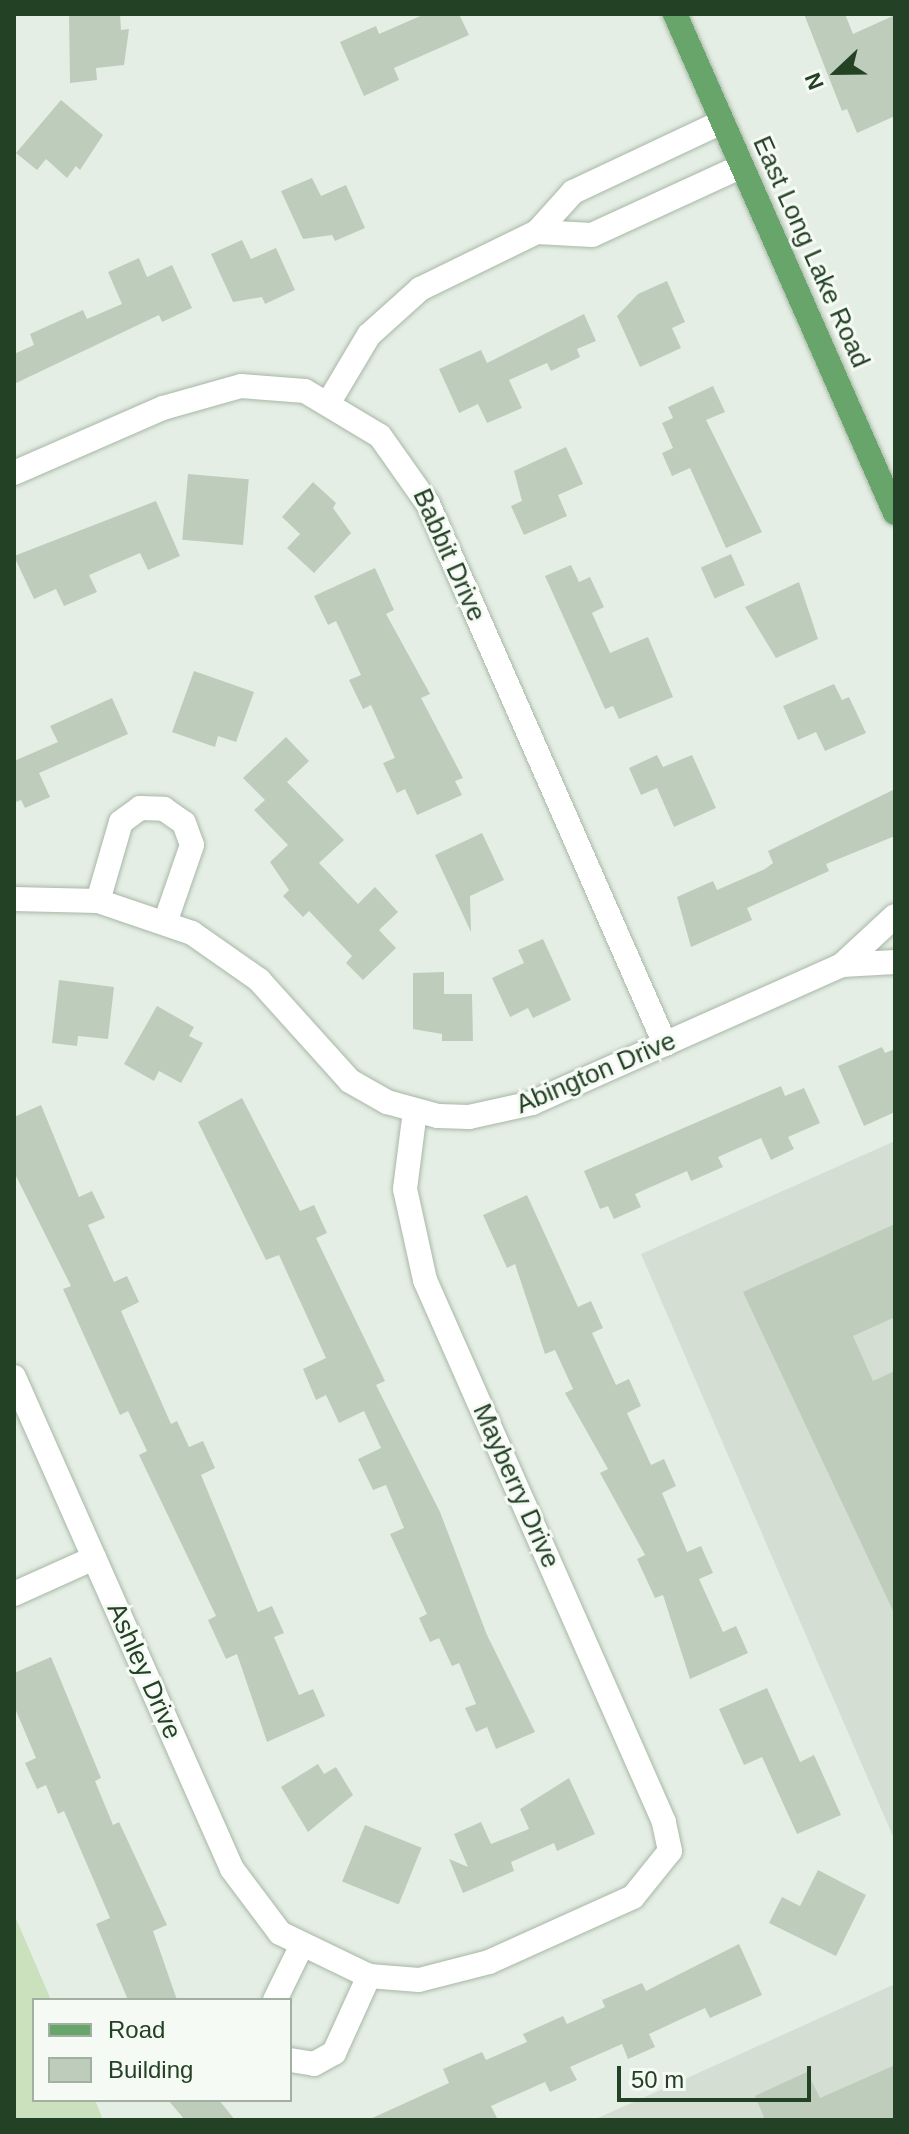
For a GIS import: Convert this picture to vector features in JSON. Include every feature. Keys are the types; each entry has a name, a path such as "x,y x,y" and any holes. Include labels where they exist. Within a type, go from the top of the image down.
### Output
{"main road":[{"name":"East Long Lake Road","path":"675,14 895,513"}],"street":[{"path":"329,402 369,335 392,311 440,277 537,232 573,192 722,122"},
{"path":"537,232 592,235 742,166"},
{"name":"Babbit Drive","path":"14,473 216,390 275,386 329,402 390,446 428,504 665,1044"},
{"path":"98,901 121,822 140,808 164,809 184,823 192,845 166,920"},
{"name":"Abington Drive","path":"14,899 98,901 166,920 259,980 350,1081 415,1111 469,1117 501,1113 842,965 895,916"},
{"name":"Abington Drive","path":"842,965 895,962"},
{"name":"Mayberry Drive","path":"415,1111 405,1189 425,1280 652,1792 670,1851"},
{"name":"Ashley Drive","path":"14,1377 232,1869 260,1911 301,1947 369,1976 419,1980 489,1962 633,1897 670,1851"},
{"path":"14,1594 94,1558"},
{"path":"276,1998 301,1947"},
{"path":"292,2060 314,2064 334,2053 369,1976"}],"shaded area":[{"path":"895,1141 895,1841 641,1254"},
{"path":"895,1984 895,2120 593,2120 634,2102"}],"green space":[{"path":"14,1914 50,1998 32,1998 32,2102 96,2102 103,2120 14,2120"}],"building":[{"path":"69,14 120,14 121,30 129,29 124,65 96,68 97,80 70,83"},
{"path":"425,14 459,14 469,35 394,68 399,80 364,96 340,42 376,26 379,34"},
{"path":"804,14 845,14 853,34 895,15 895,116 857,133 847,109 842,111"},
{"path":"61,100 103,135 80,170 76,166 67,178 46,159 37,170 16,153"},
{"path":"312,178 321,196 346,185 365,228 335,241 332,235 303,239 281,191"},
{"path":"242,240 251,259 276,248 295,290 265,304 262,297 233,302 211,254"},
{"path":"139,258 147,277 172,265 192,308 162,322 159,315 14,384 14,354 34,345 30,334 83,310 87,319 122,304 108,272"},
{"path":"667,281 685,322 672,328 681,348 640,367 617,316 638,294"},
{"path":"584,314 596,341 577,349 580,357 551,371 547,363 509,380 522,408 487,423 478,404 459,413 439,369 481,350 487,363"},
{"path":"713,386 725,412 706,420 762,532 726,548 690,468 672,476 662,453 673,448 662,423 673,418 668,407"},
{"path":"566,447 583,484 558,495 567,516 524,535 511,506 522,501 514,471"},
{"path":"188,474 249,479 243,545 182,540"},
{"path":"313,482 336,503 333,508 351,533 314,573 287,548 300,534 282,517"},
{"path":"156,501 180,556 148,570 140,553 89,575 97,592 64,606 56,589 34,599 14,556"},
{"path":"731,554 745,585 715,598 701,567"},
{"path":"571,565 579,582 590,577 604,607 592,613 610,653 648,637 673,697 619,719 613,706 605,709 545,576"},
{"path":"375,568 394,610 386,614 430,694 421,698 463,778 455,781 462,795 417,815 405,789 397,793 383,763 395,758 371,705 363,709 349,680 361,675 336,621 328,625 314,596"},
{"path":"799,582 818,639 776,658 745,607"},
{"path":"194,671 254,692 236,742 218,736 215,747 172,732"},
{"path":"834,684 842,700 849,697 866,733 825,751 816,732 798,740 783,706"},
{"path":"112,698 128,734 39,773 50,797 25,808 21,800 14,803 14,761 58,742 50,726"},
{"path":"286,737 309,761 287,782 344,840 319,863 358,904 375,887 398,912 379,930 396,948 363,980 346,963 352,956 309,911 303,917 283,896 289,890 270,862 288,845 254,810 265,800 243,778"},
{"path":"657,755 663,767 692,755 716,808 674,827 657,788 641,795 629,768"},
{"path":"895,789 895,836 826,864 829,871 747,908 752,920 691,947 677,897 713,881 717,890 765,869 773,863 768,851"},
{"path":"482,833 504,880 470,896 471,932 435,855"},
{"path":"543,939 571,1000 533,1018 528,1008 510,1017 492,978 524,963 518,950"},
{"path":"444,972 444,994 472,994 473,1041 442,1041 442,1034 413,1029 413,973"},
{"path":"59,980 114,987 108,1039 78,1036 77,1046 52,1043"},
{"path":"157,1006 194,1027 189,1036 203,1043 181,1083 159,1071 154,1081 124,1064"},
{"path":"882,1047 885,1053 895,1049 895,1112 864,1126 838,1066"},
{"path":"781,1086 785,1096 804,1088 820,1123 788,1137 794,1149 771,1160 761,1138 718,1157 723,1167 691,1181 687,1171 635,1194 641,1207 614,1219 608,1206 600,1209 584,1171"},
{"path":"242,1098 300,1211 314,1205 327,1233 316,1238 385,1381 376,1385 440,1512 487,1635 535,1732 496,1749 487,1727 476,1732 465,1708 476,1704 459,1663 452,1666 439,1638 430,1642 419,1618 427,1614 390,1534 404,1528 386,1485 373,1490 358,1459 381,1448 364,1411 339,1423 326,1395 316,1400 303,1369 326,1358 279,1255 266,1260 198,1122"},
{"path":"41,1105 79,1197 92,1191 105,1218 88,1225 114,1282 127,1276 139,1302 121,1311 171,1424 177,1421 189,1447 203,1441 215,1468 201,1475 258,1612 272,1606 284,1633 274,1637 299,1695 313,1689 325,1716 267,1742 237,1654 226,1659 208,1620 216,1616 139,1455 147,1451 128,1411 120,1415 63,1289 71,1286 14,1172 14,1117"},
{"path":"527,1195 578,1307 591,1301 603,1328 592,1333 616,1385 629,1379 641,1406 627,1413 651,1465 664,1459 676,1486 662,1493 687,1552 701,1546 713,1573 699,1579 723,1632 736,1626 748,1653 690,1679 663,1595 655,1598 637,1559 645,1555 600,1473 608,1469 565,1393 573,1389 555,1350 545,1354 515,1264 507,1268 483,1215"},
{"path":"895,1224 895,1317 853,1336 873,1381 895,1371 895,1615 743,1292"},
{"path":"51,1657 101,1778 95,1781 113,1825 119,1822 167,1925 153,1931 176,1998 127,1998 96,1924 110,1918 64,1811 58,1814 46,1785 37,1789 25,1763 36,1758 14,1706 14,1673"},
{"path":"767,1688 800,1762 814,1755 841,1815 797,1834 762,1757 744,1765 719,1709"},
{"path":"318,1764 324,1774 336,1767 353,1795 308,1832 281,1787"},
{"path":"569,1778 595,1834 557,1851 554,1843 511,1862 514,1871 463,1893 449,1859 468,1867 454,1834 481,1822 491,1844 529,1829 520,1809"},
{"path":"365,1825 422,1848 399,1904 342,1882"},
{"path":"818,1870 866,1895 836,1956 769,1923 782,1897 800,1906"},
{"path":"739,1944 762,1995 710,2018 705,2008 649,2034 655,2047 628,2059 622,2044 570,2067 577,2080 550,2092 545,2082 491,2106 498,2120 368,2120 449,2083 443,2069 482,2052 486,2060 527,2042 523,2034 563,2016 567,2024 605,2007 602,2000 642,1983 646,1991"},
{"path":"895,2065 895,2120 765,2120 755,2096 807,2072 820,2098"},
{"path":"170,2102 221,2102 235,2120 185,2120"}]}
